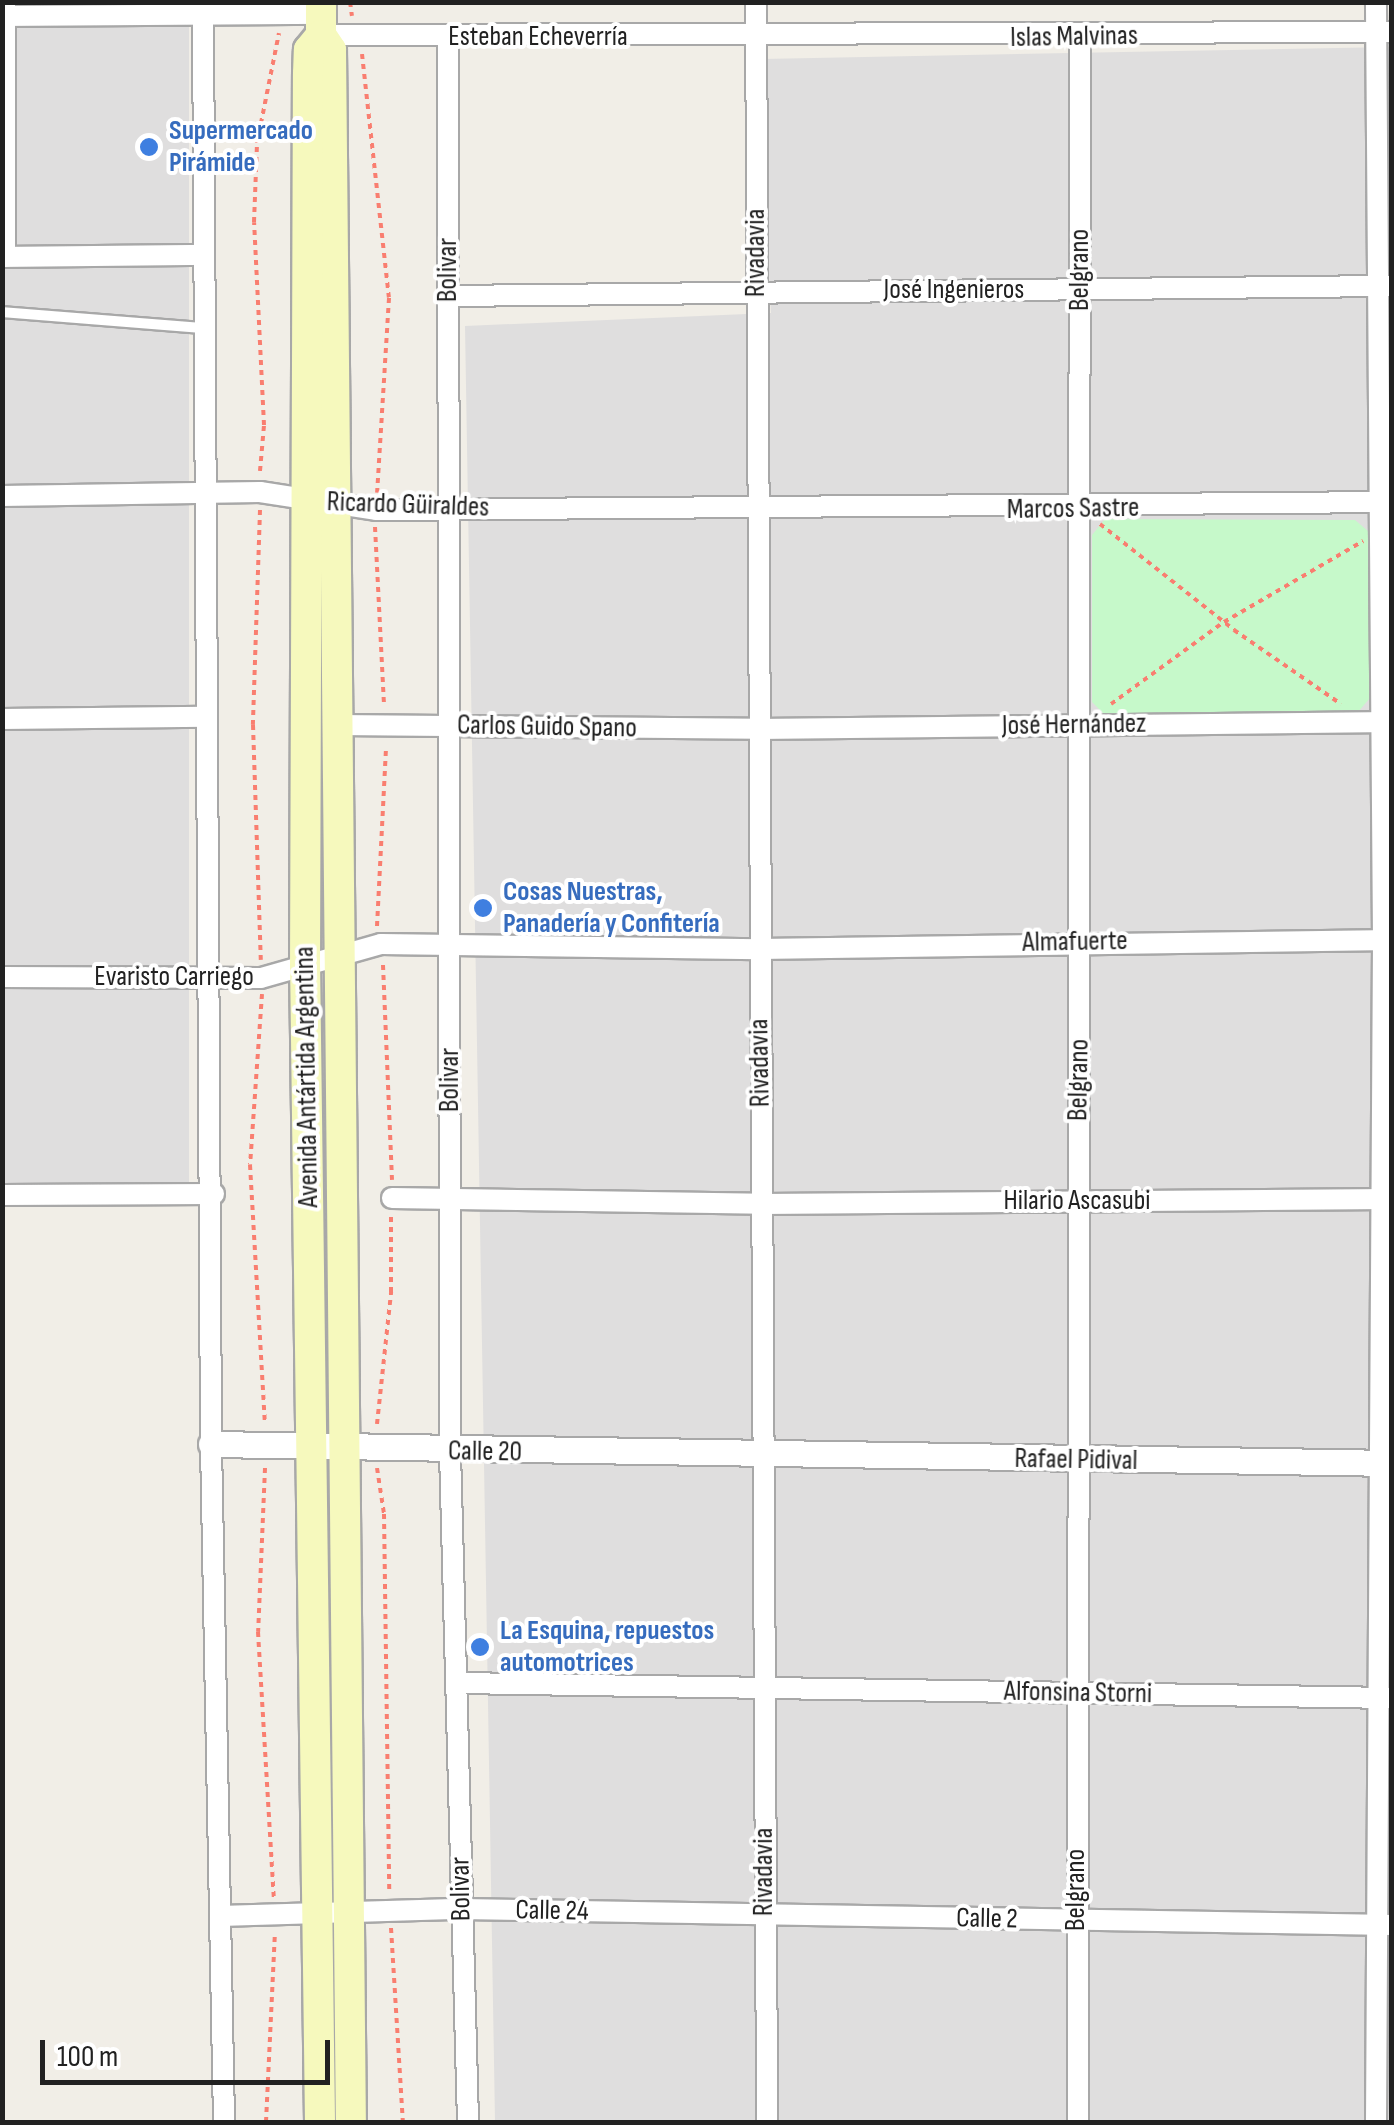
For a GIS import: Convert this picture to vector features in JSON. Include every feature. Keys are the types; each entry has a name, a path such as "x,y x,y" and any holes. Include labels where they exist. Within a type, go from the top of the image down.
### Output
{"main road":[{"name":"Avenida Antártida Argentina","path":"320,2122 315,1912 339,952 337,725 321,504 308,74 309,50 321,17"},
{"name":"Avenida Antártida Argentina","path":"321,504 304,968 348,1911 351,2122"}],"street":[{"name":"Rivadavia","path":"756,2 755,509 767,2122"},
{"path":"1376,2 1384,32 1385,502 1380,532 1387,940 1383,1925 1376,2122"},
{"name":"Esteban Echeverría","path":"4,11 283,13 321,17 357,35 756,38"},
{"path":"4,11 4,257 204,255"},
{"path":"203,11 201,493 214,1194 210,1444 224,2122"},
{"name":"Islas Malvinas","path":"756,38 1080,38 1384,32"},
{"name":"Bolivar","path":"448,36 450,1452 468,2122"},
{"name":"Belgrano","path":"1078,2122 1075,1460 1082,725 1080,38"},
{"name":"José Ingenieros","path":"448,296 1385,286"},
{"name":"Ricardo Güiraldes","path":"2,496 260,492 321,504 755,509"},
{"name":"Marcos Sastre","path":"755,509 1082,510 1385,502"},
{"path":"2,719 206,716"},
{"name":"José Hernández","path":"757,729 1381,722"},
{"name":"Carlos Guido Spano","path":"337,725 757,729"},
{"name":"Almafuerte","path":"759,949 1081,941 1387,940"},
{"name":"Evaristo Carriego","path":"2,977 261,978 304,968 339,952 382,944 759,949"},
{"path":"2,1195 214,1194"},
{"name":"Hilario Ascasubi","path":"392,1198 762,1204 1386,1199"},
{"name":"Calle 20","path":"210,1444 760,1456"},
{"name":"Rafael Pidival","path":"760,1456 1384,1463"},
{"name":"Alfonsina Storni","path":"458,1684 1385,1698"},
{"name":"Calle 24","path":"220,1916 462,1908 764,1916"},
{"name":"Calle 2","path":"764,1916 1383,1925"}],"lane":[{"path":"2,312 203,328"}],"path":[{"path":"350,2 386,235 378,495"},
{"path":"259,483 264,425 254,222 258,144 283,13"},
{"path":"260,508 252,725 261,978 250,1165 267,1445 258,1632 274,1914 266,2122"},
{"path":"1082,510 1224,622 1381,722"},
{"path":"375,530 385,725 374,894 382,944 392,1198 391,1292 374,1448 384,1514 389,1909 403,2122"},
{"path":"1082,725 1224,622 1380,532"}],"shaded area":[{"path":"2,3 189,3 189,1185 2,1185"},
{"path":"1391,47 1391,2122 495,2122 465,326 771,313 758,59"}],"green space":[{"path":"1105,519 1355,520 1368,531 1370,698 1358,712 1104,714 1092,702 1092,535"}],"place":[{"name":"Supermercado Pirámide","path":"149,147"},
{"name":"Cosas Nuestras, Panadería y Confitería","path":"483,908"},
{"name":"La Esquina, repuestos automotrices","path":"480,1647"}]}
